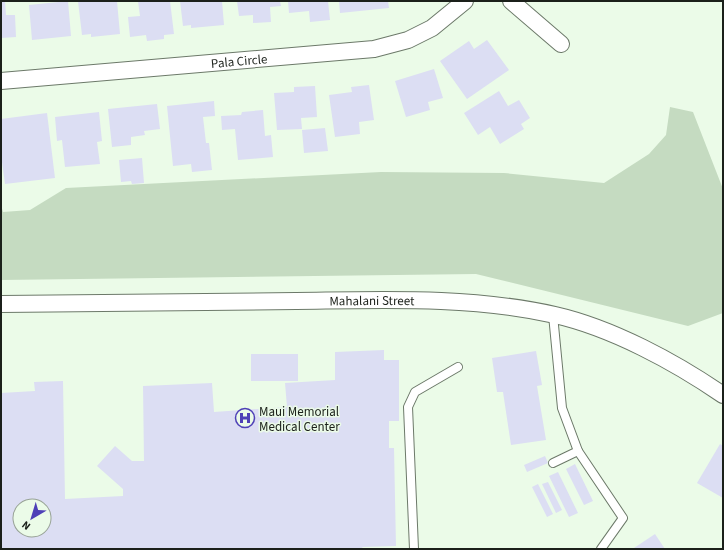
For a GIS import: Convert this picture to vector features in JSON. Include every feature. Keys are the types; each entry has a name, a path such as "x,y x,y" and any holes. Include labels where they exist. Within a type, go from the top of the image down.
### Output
{"street":[{"name":"Pala Circle","path":"1,81 374,48 408,40 432,28 465,1"},
{"path":"511,1 561,44"},
{"name":"Mahalani Street","path":"1,304 366,300 456,302 502,306 552,315 596,327 622,338 699,378 723,395"}],"lane":[{"path":"552,315 562,408 578,451 623,518 601,549"},
{"path":"414,549 408,407 415,392 458,367"},
{"path":"553,463 578,451"}],"green space":[{"path":"670,107 693,112 723,189 723,313 688,326 476,274 1,280 1,205 3,212 30,210 66,188 381,172 504,173 604,183 649,154 666,135"}],"building":[{"path":"1,1 5,1 6,15 15,15 16,37 1,38"},
{"path":"68,1 71,36 32,40 29,5"},
{"path":"78,1 117,1 120,34 91,37 91,34 82,35"},
{"path":"138,1 170,1 174,34 164,35 164,39 147,41 146,35 130,37 128,17 140,16"},
{"path":"180,1 222,1 224,25 191,28 191,25 183,26"},
{"path":"237,1 280,1 281,6 270,7 271,22 253,23 253,15 239,16"},
{"path":"288,1 328,1 330,20 310,22 309,11 289,13"},
{"path":"339,1 388,1 389,8 340,13"},
{"path":"487,40 509,70 467,99 440,61 469,41 474,49"},
{"path":"434,69 443,98 428,102 430,110 406,117 395,81"},
{"path":"369,85 374,120 359,122 360,134 335,137 329,95 352,92 351,87"},
{"path":"315,86 317,117 301,118 302,129 277,130 274,93 294,92 294,87"},
{"path":"499,91 508,106 519,100 530,118 521,124 524,129 500,144 490,127 478,135 464,113"},
{"path":"214,101 215,116 203,117 206,143 209,143 212,170 192,172 191,164 173,166 167,106"},
{"path":"157,104 160,129 144,131 145,135 131,137 131,145 112,147 108,109"},
{"path":"263,110 265,136 271,135 273,157 238,160 235,129 222,130 221,116 241,115 242,112"},
{"path":"99,112 102,141 97,142 100,164 65,167 62,140 57,141 55,117"},
{"path":"47,113 55,178 5,184 1,155 1,119"},
{"path":"325,128 328,151 304,153 302,130"},
{"path":"142,158 144,183 132,184 131,181 121,182 119,160"},
{"name":"Maui Memorial Medical Center","path":"384,350 384,360 399,360 399,421 389,421 389,448 394,448 396,546 363,547 360,549 1,549 1,393 35,391 34,382 63,381 65,499 123,496 123,489 97,466 115,446 132,461 144,461 143,386 212,383 214,412 287,407 285,383 335,380 335,352"},
{"path":"536,351 542,385 537,386 546,440 511,445 503,392 497,392 492,358"},
{"path":"251,354 298,354 298,381 251,381"},
{"path":"720,444 723,446 723,498 697,483"},
{"path":"545,456 548,463 527,472 524,465"},
{"path":"575,464 593,501 584,505 566,469"},
{"path":"558,472 578,513 569,517 549,476"},
{"path":"548,482 562,510 556,513 542,484"},
{"path":"538,484 553,514 547,517 532,487"},
{"path":"655,534 665,549 634,549 634,548"}],"place":[{"name":"Maui Memorial Medical Center","path":"245,418"}]}
